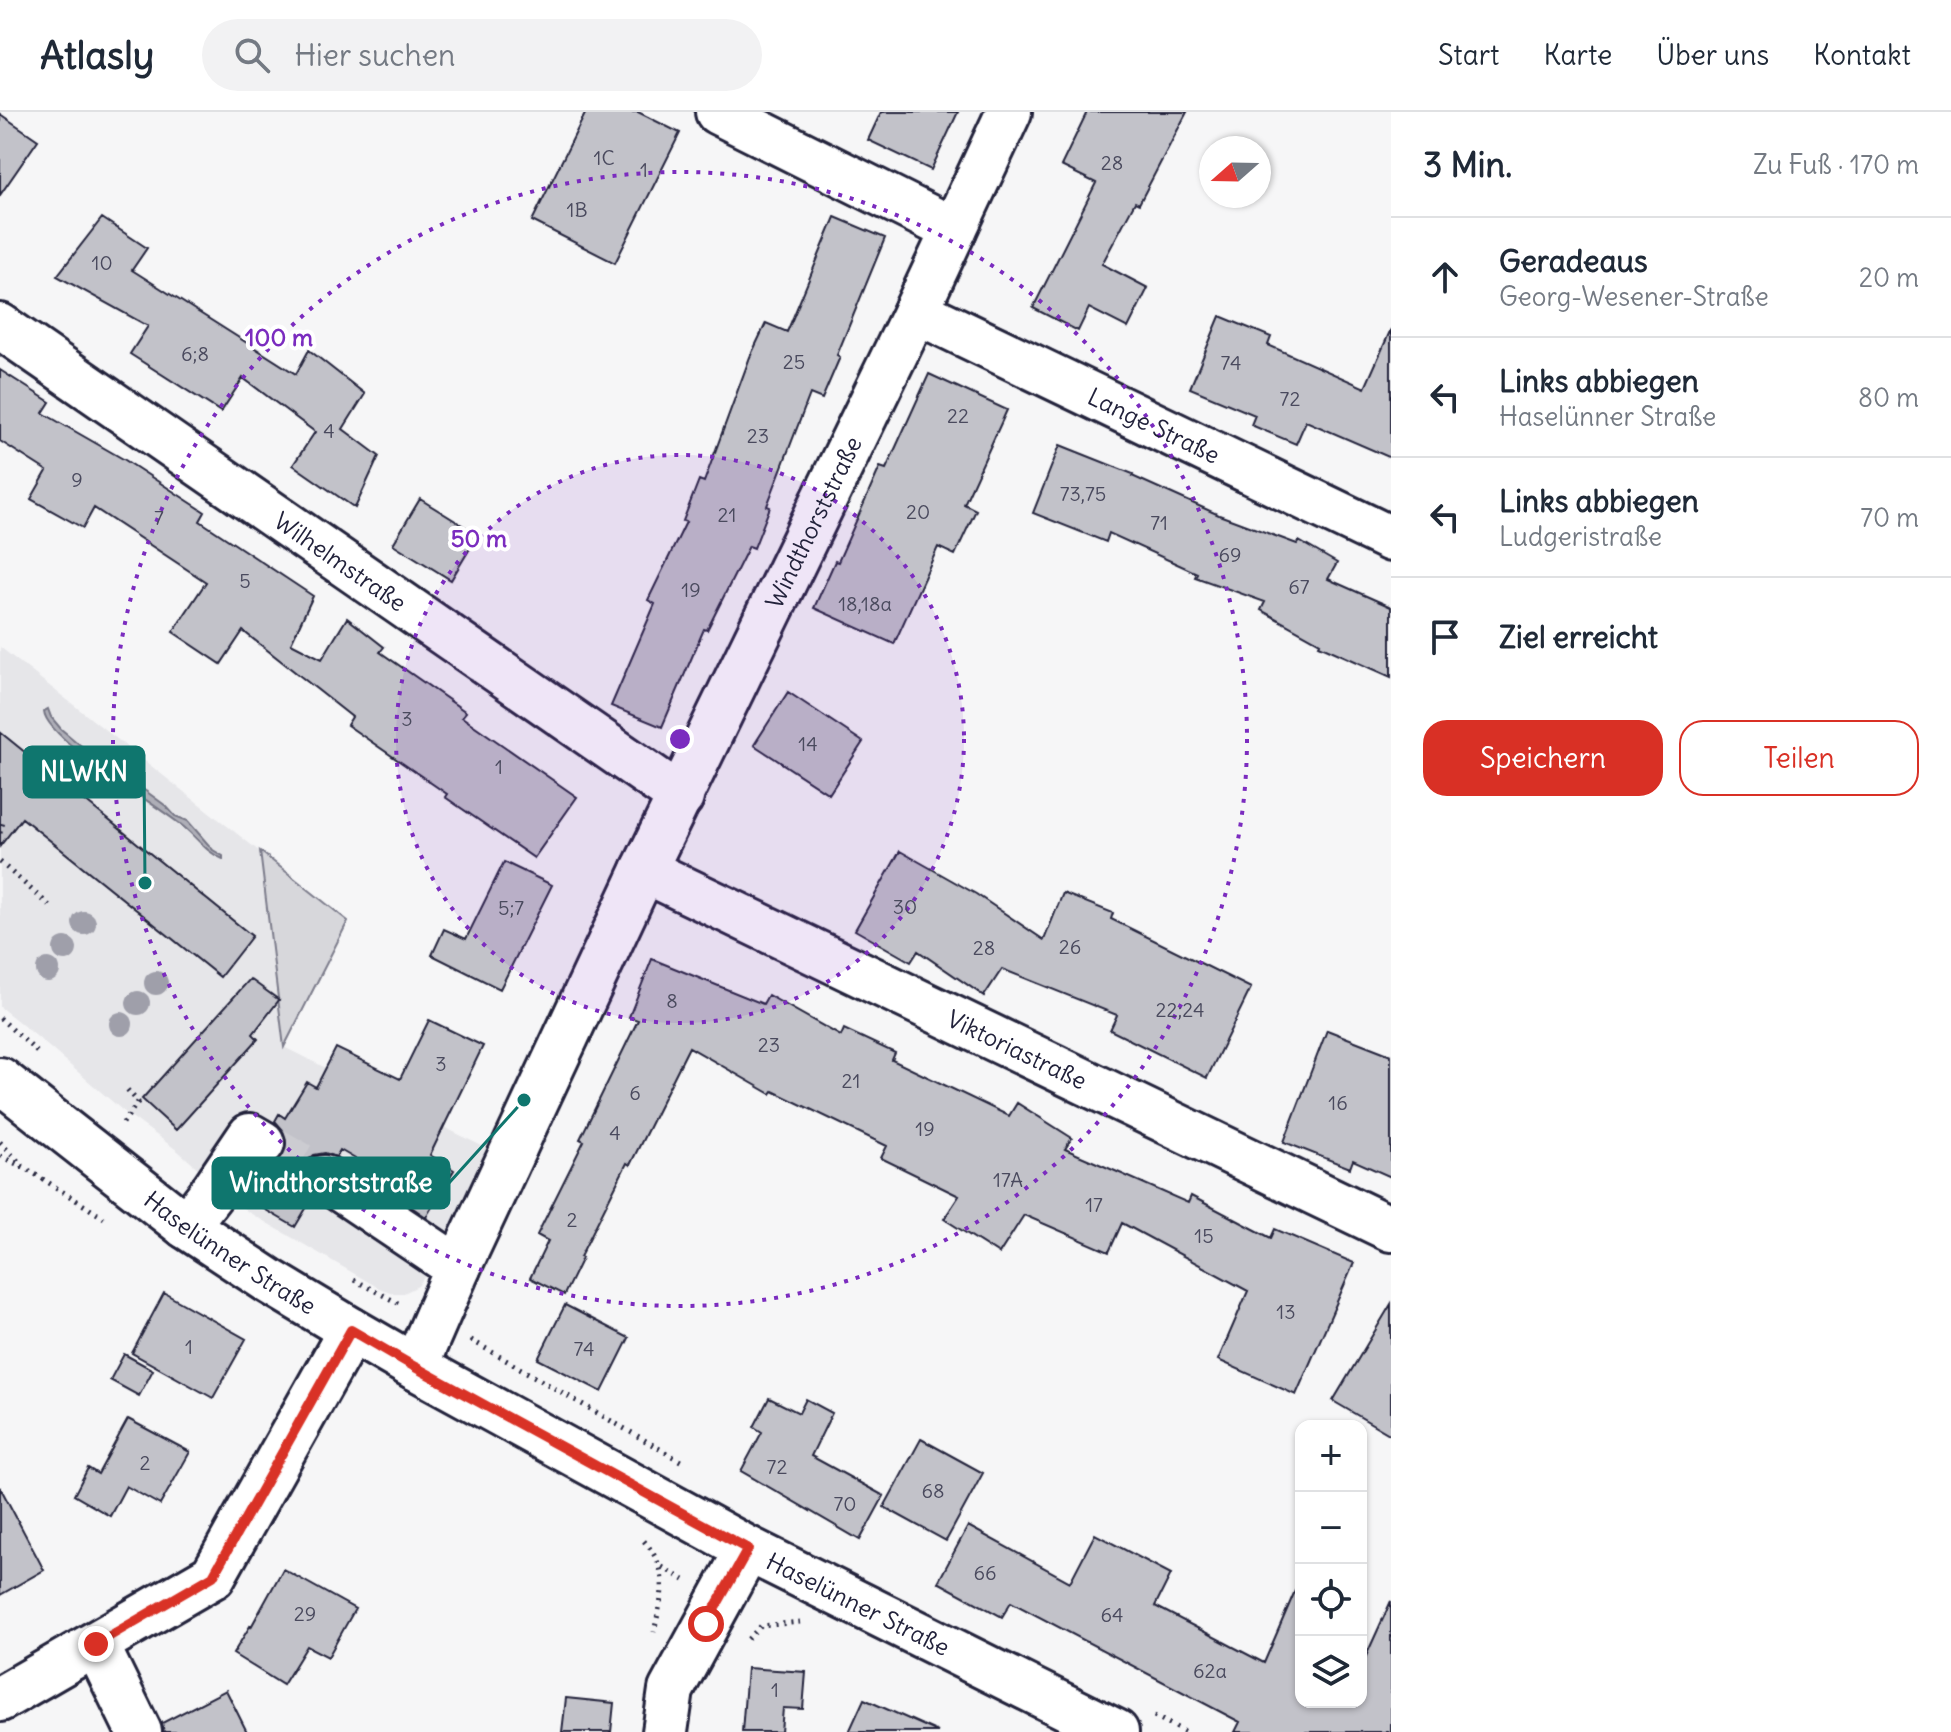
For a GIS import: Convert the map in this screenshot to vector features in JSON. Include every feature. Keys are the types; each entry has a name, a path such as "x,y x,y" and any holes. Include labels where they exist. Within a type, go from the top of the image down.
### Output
{"street":[{"path":"718,112 954,230"},
{"name":"Windthorststraße","path":"415,1367 644,870 916,311 1009,112"},
{"name":"Lange Straße","path":"916,311 1391,539"},
{"name":"Wilhelmstraße","path":"0,326 681,797"},
{"name":"Viktoriastraße","path":"644,870 1391,1229"},
{"name":"Haselünner Straße","path":"0,1080 186,1226 271,1282 415,1367 748,1549 1130,1721"},
{"path":"186,1226 250,1136 262,1143"},
{"path":"324,1178 458,1268"},
{"path":"0,1699 213,1576 351,1330"},
{"path":"665,1732 671,1690 748,1549"},
{"path":"96,1644 139,1732"}],"path":[{"path":"0,833 3,822"},
{"path":"0,852 0,863 50,906"},
{"path":"0,1018 40,1055"},
{"path":"125,1087 138,1102 123,1123 134,1132"},
{"path":"0,1142 27,1169 0,1156"},
{"path":"351,1278 476,1342 686,1464"},
{"path":"1130,1721 1185,1732"}],"shaded area":[{"path":"0,647 348,921 284,1047 486,1148 433,1264 418,1286 404,1293 379,1288 248,1212 178,1151 122,1110 0,1007"},
{"path":"48,709 61,729 98,760 166,806 175,816 188,821 223,859 63,738 50,723 44,711"},
{"path":"260,851 348,921 284,1047"}],"building":[{"path":"586,112 638,112 680,133 615,263 532,221"},
{"path":"881,112 958,112 931,170 868,140"},
{"path":"1087,112 1187,112 1139,204 1135,202 1102,264 1148,288 1128,328 1089,308 1078,331 1033,308 1096,183 1061,166"},
{"path":"0,114 38,140 0,195"},
{"path":"835,217 885,238 822,399 810,394 754,548 749,546 707,630 704,629 662,727 611,706 655,604 648,600 686,522 683,521 699,480 704,482 750,357 766,323 787,332"},
{"path":"102,218 147,248 132,270 296,374 309,350 365,394 343,429 379,456 355,508 293,465 315,432 243,378 221,412 130,354 148,326 57,276"},
{"path":"1220,316 1271,337 1268,345 1365,388 1391,329 1391,458 1306,421 1296,444 1251,425 1255,415 1190,388"},
{"path":"0,370 50,402 43,413 125,460 205,512 200,521 313,596 291,643 322,659 347,618 384,647 380,652 466,712 462,717 577,797 534,858 347,725 352,717 243,631 221,664 173,632 206,582 94,508 83,528 31,499 47,471 0,441"},
{"path":"929,374 1007,410 964,504 976,510 955,555 938,547 894,644 814,608 880,467 886,469"},
{"path":"1060,445 1133,474 1219,515 1297,544 1299,541 1337,563 1328,579 1391,607 1391,677 1319,645 1261,610 1265,602 1195,577 1197,573 1109,533 1106,542 1033,513"},
{"path":"420,499 478,535 451,580 393,544"},
{"path":"788,692 863,742 829,794 754,745"},
{"path":"0,732 252,936 220,977 22,818 0,846"},
{"path":"900,851 976,894 1044,940 1063,893 1113,913 1111,919 1251,988 1207,1078 1110,1030 1117,1015 1002,969 984,996 918,951 911,962 855,930"},
{"path":"504,862 552,885 500,989 432,955 444,929 466,939"},
{"path":"652,959 763,1004 768,995 841,1036 844,1029 895,1053 892,1060 1009,1116 1017,1103 1072,1138 1065,1149 1188,1203 1191,1196 1271,1238 1275,1229 1354,1263 1296,1395 1218,1360 1248,1291 1122,1223 1109,1252 1024,1215 999,1254 944,1219 959,1196 881,1158 887,1146 773,1091 771,1094 689,1047 630,1165 627,1163 564,1295 530,1278 548,1241 537,1235 584,1141 580,1139 638,1020 629,1017"},
{"path":"250,979 279,1000 253,1034 258,1039 176,1130 142,1099"},
{"path":"429,1020 483,1046 430,1155 454,1170 426,1217 397,1197 403,1187 340,1150 336,1157 325,1153 314,1155 303,1165 299,1177 301,1188 311,1200 295,1227 240,1195 259,1167 274,1165 283,1156 287,1142 283,1130 275,1121 279,1114 285,1118 307,1082 316,1087 336,1048 400,1079"},
{"path":"1327,1030 1391,1055 1391,1177 1353,1160 1350,1168 1284,1142"},
{"path":"164,1293 246,1339 213,1398 132,1353"},
{"path":"1391,1304 1391,1435 1333,1401"},
{"path":"565,1305 629,1338 602,1392 538,1359"},
{"path":"124,1354 153,1370 139,1396 110,1380"},
{"path":"769,1398 799,1413 806,1399 832,1413 811,1456 884,1496 860,1540 741,1471 762,1432 754,1427"},
{"path":"128,1419 190,1452 160,1505 126,1486 110,1516 74,1495 88,1468 98,1474"},
{"path":"921,1439 983,1473 946,1541 884,1507"},
{"path":"0,1487 44,1570 0,1595"},
{"path":"968,1526 1070,1582 1095,1534 1171,1574 1155,1606 1264,1663 1295,1591 1295,1708 1367,1708 1367,1654 1391,1601 1391,1732 1235,1732 1240,1722 1011,1602 1002,1617 938,1582"},
{"path":"283,1569 355,1609 328,1657 307,1646 283,1685 233,1654"},
{"path":"747,1668 806,1672 803,1709 783,1708 781,1732 742,1732"},
{"path":"226,1690 247,1732 164,1732 162,1723"},
{"path":"566,1698 614,1703 611,1732 562,1732"},
{"path":"864,1699 938,1732 849,1732"}],"tunnel":[{"path":"262,1143 324,1178"}],"place":[{"name":"NLWKN","path":"145,883"},
{"name":"Windthorststraße","path":"524,1100"}],"route":[{"path":"96,1644 213,1576 351,1330 748,1549 706,1624"}]}
